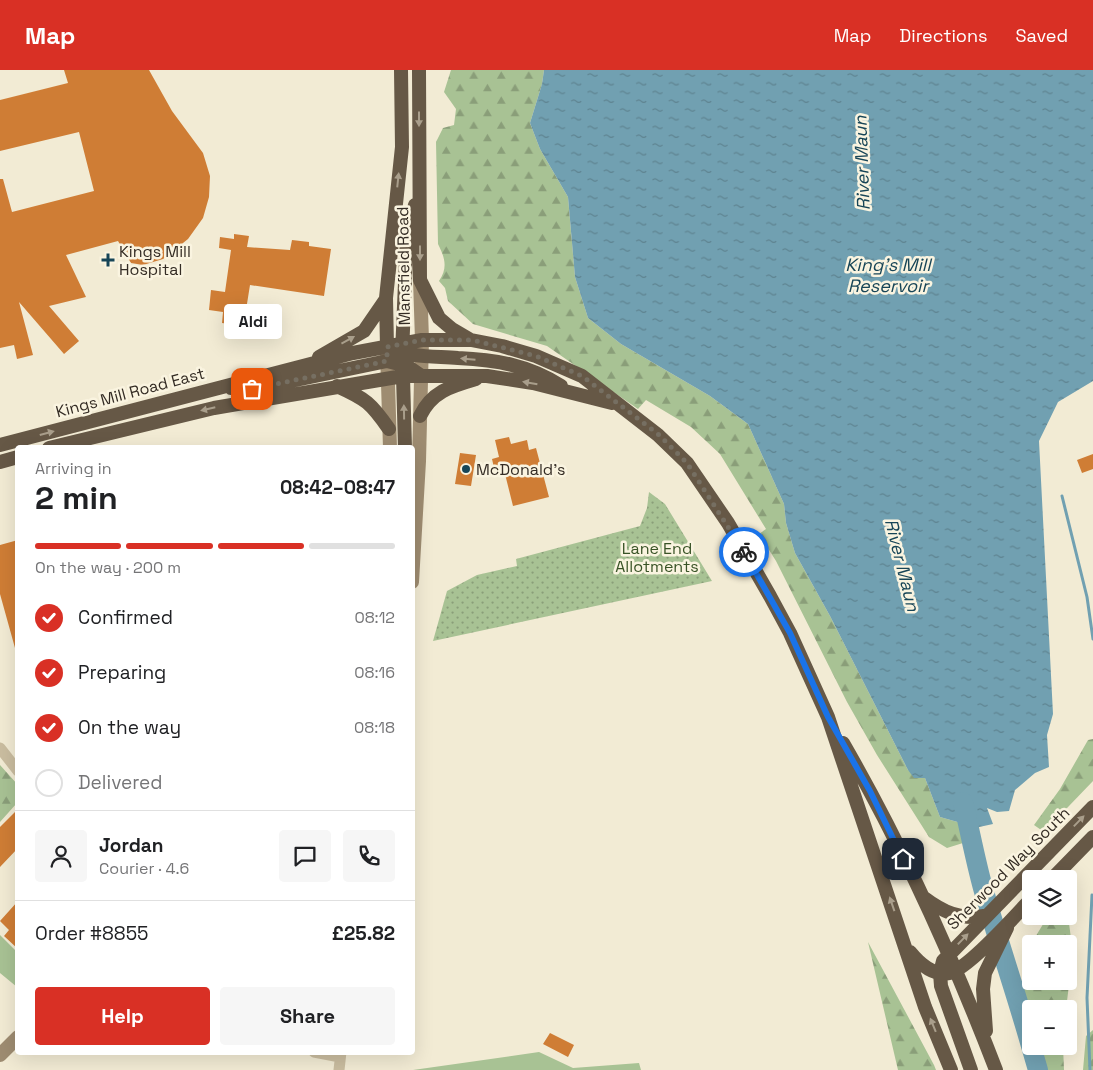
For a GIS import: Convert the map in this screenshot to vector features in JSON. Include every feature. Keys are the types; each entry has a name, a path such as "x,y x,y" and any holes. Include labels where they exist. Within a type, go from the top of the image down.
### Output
{"highway":[{"name":"Mansfield Road","path":"400,70 402,147 386,298 402,358"},
{"name":"Mansfield Road","path":"419,70 420,280"},
{"path":"405,445 402,358 407,236 420,190"},
{"path":"420,280 439,318 452,329 472,340"},
{"path":"306,366 364,331 386,298"},
{"path":"402,358 422,340 472,340 536,356 582,376 616,404 658,434 695,474 728,523 770,596 790,633 828,717 870,791 923,897 996,1070"},
{"name":"Kings Mill Road East","path":"0,446 354,352 402,358"},
{"path":"402,358 421,376 487,376 533,383 616,404"},
{"path":"217,387 252,389 402,358 478,359 514,365 540,372 572,393"},
{"name":"Kings Mill Road East","path":"61,445 214,408 386,378 402,358"},
{"path":"420,416 427,403 444,389 487,376"},
{"path":"337,386 372,405 389,430"},
{"path":"0,462 15,458"},
{"path":"828,717 908,950 925,1007 952,1070"},
{"name":"Sherwood Way South","path":"948,954 979,919 1093,807"},
{"path":"1061,870 1093,837"},
{"path":"923,897 951,914 979,919"},
{"path":"908,950 926,968 940,973 955,971 962,967 1022,908"},
{"path":"987,1047 983,989 990,962 1011,919"},
{"path":"948,954 943,961 940,973 945,1000 971,1070"}],"main road":[{"name":"Mansfield Road","path":"420,280 422,340"},
{"path":"415,520 421,376"},
{"path":"386,378 390,445"},
{"path":"0,1055 15,1040"}],"street":[{"path":"0,748 15,767"},
{"path":"339,1070 341,1055"}],"green space":[{"path":"451,70 544,70 542,84 530,123 540,149 568,197 575,277 588,318 621,344 710,396 748,424 784,504 786,523 795,553 830,616 908,770 925,778 940,817 961,823 963,843 947,848 929,837 877,755 847,702 776,561 759,534 766,529 720,454 691,427 646,400 638,409 547,346 473,324 448,301 445,288 439,281 444,272 444,263 438,244 436,142 443,128 454,125 456,109 444,92"},
{"name":"Lane End Allotments","path":"649,492 665,504 712,581 433,641 447,591 477,575 517,566 516,559 640,526 647,508"},
{"path":"1093,739 1093,781 1044,832 1034,825 1060,789 1088,740"},
{"path":"0,765 15,782 15,805 0,822"},
{"path":"1043,925 1069,925 1071,935 1036,935"},
{"path":"0,935 15,950 15,985 0,973"},
{"path":"868,942 934,1065 936,1070 898,1070"},
{"path":"1022,981 1022,990 1068,990 1067,1000 1022,1000 1022,1035 1008,991"},
{"path":"1093,1030 1093,1070 1083,1070 1086,1036"},
{"path":"539,1052 573,1068 639,1063 641,1070 413,1070"},
{"path":"1028,1055 1063,1055 1064,1070 1033,1070"}],"water":[{"name":"King's Mill Reservoir","path":"544,70 1093,70 1093,381 1058,402 1039,441 1053,714 1047,735 1049,767 1035,773 1015,790 1009,811 997,812 987,808 993,824 970,829 961,823 940,817 925,778 914,778 908,770 830,616 795,553 786,523 784,504 748,424 710,396 621,344 588,318 575,277 568,197 540,149 530,123 542,84"}],"building":[{"path":"64,70 149,70 172,111 203,153 210,176 209,197 203,218 188,239 163,259 143,265 131,263 118,241 66,255 86,297 49,306 79,341 64,354 19,302 33,355 17,359 14,345 0,348 0,179 3,179 12,212 94,191 79,132 0,151 0,100 68,83"},
{"path":"234,234 249,236 247,247 290,250 292,240 309,242 309,246 331,249 324,296 250,285 246,310 252,311 250,327 222,323 223,312 209,310 211,290 225,292 231,250 219,248 220,237 234,239"},
{"path":"509,437 511,444 527,440 529,450 536,448 549,497 513,506 504,470 495,472 492,459 499,457 495,440"},
{"name":"McDonald's","path":"460,453 476,455 471,486 455,484"},
{"path":"1093,454 1093,469 1082,473 1077,460"},
{"path":"15,541 15,648 0,594 0,545"},
{"path":"15,812 15,851 0,867 0,827"},
{"path":"15,904 15,946 4,936 9,930 0,921"},
{"path":"550,1033 574,1045 568,1057 543,1044"}],"waterway":[{"path":"1062,496 1087,597 1093,639"},
{"name":"River Maun","path":"963,802 983,888 1022,1016"},
{"path":"1090,1070 1087,998 1092,895"},
{"name":"River Maun","path":"1034,1055 1038,1070"}],"way so far":[{"path":"252,389 387,361 387,347 422,340 472,340 536,356 582,376 616,404 658,434 687,463 728,523 744,552"}],"place":[{"name":"Kings Mill Hospital","path":"108,260"},
{"name":"Aldi","path":"252,389"},
{"name":"McDonald's","path":"466,469"}],"route":[{"path":"744,552 790,633 828,717 870,791 903,859"}]}
